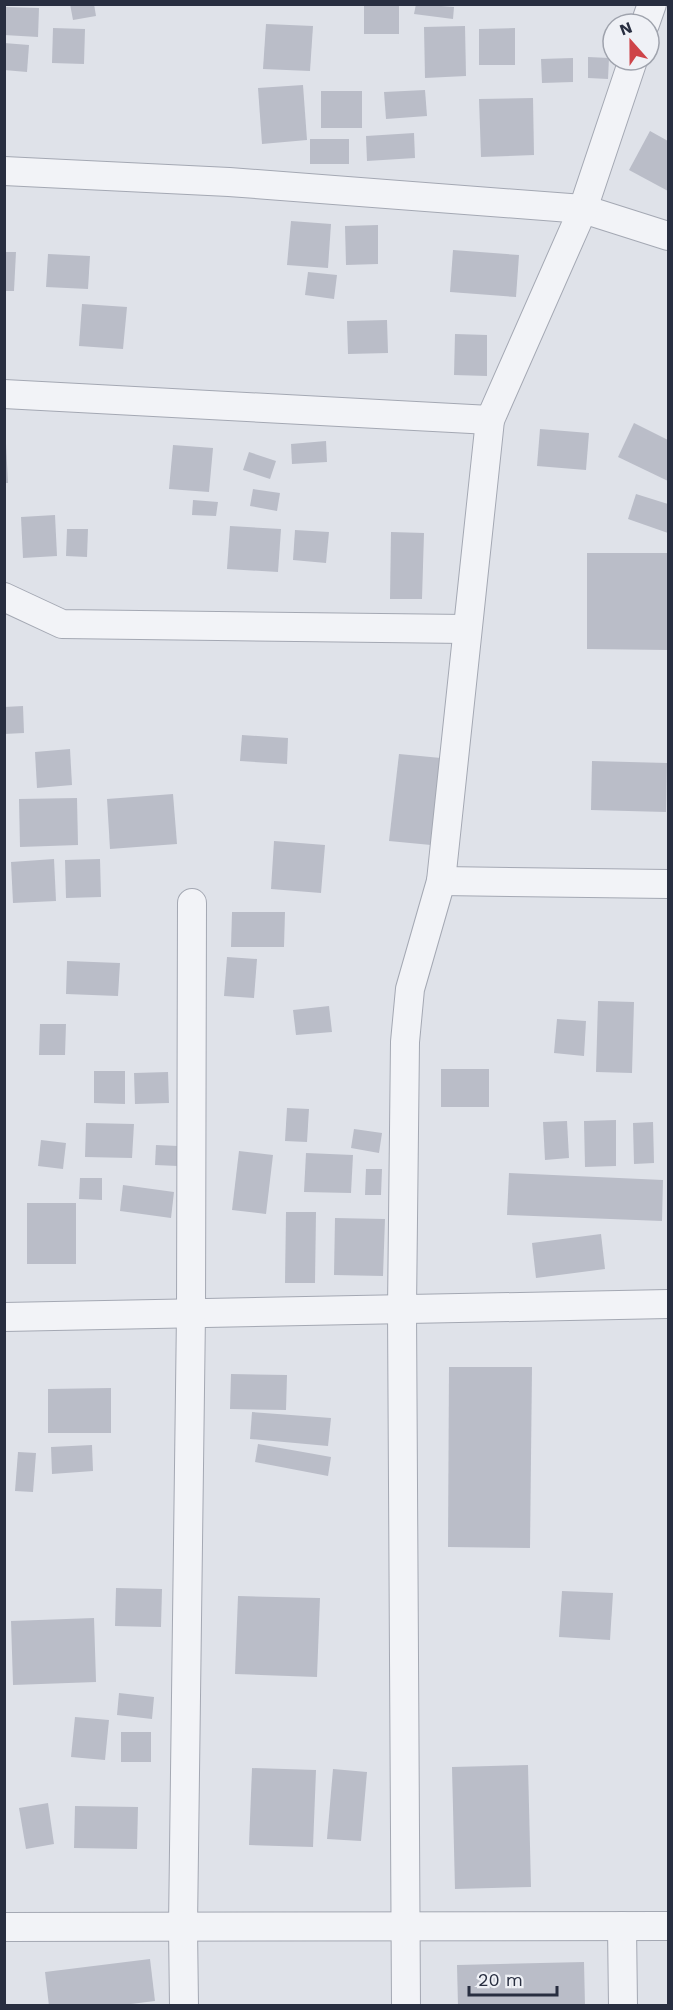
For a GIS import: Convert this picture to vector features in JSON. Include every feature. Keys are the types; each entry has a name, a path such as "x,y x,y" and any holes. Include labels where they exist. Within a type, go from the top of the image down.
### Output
{"street":[{"path":"406,2006 402,1309 405,1042 410,989 441,881 490,420 583,209 629,72"},
{"path":"4,171 229,182 583,209 669,236"},
{"path":"4,394 490,420"},
{"path":"4,597 62,624 466,629"},
{"path":"441,881 669,884"},
{"path":"184,2006 183,1926 191,1313 192,903"},
{"path":"4,1317 669,1304"},
{"path":"622,1926 623,2006"},
{"path":"4,1927 669,1926"}],"building":[{"path":"70,4 94,4 96,16 73,20"},
{"path":"364,4 399,4 399,34 364,34"},
{"path":"416,4 454,7 453,19 414,14"},
{"path":"4,7 39,8 38,37 4,35"},
{"path":"266,24 313,26 310,71 263,69"},
{"path":"465,26 466,76 425,78 424,27"},
{"path":"53,28 85,29 84,64 52,63"},
{"path":"515,28 515,65 479,65 479,29"},
{"path":"4,43 29,45 27,72 4,70"},
{"path":"588,57 601,58 601,72 608,72 608,79 588,78"},
{"path":"573,58 573,82 542,83 541,59"},
{"path":"303,85 307,140 262,144 258,88"},
{"path":"425,90 427,116 386,119 384,92"},
{"path":"321,91 362,91 362,128 321,128"},
{"path":"533,98 534,155 481,157 479,99"},
{"path":"650,131 668,141 668,191 629,170"},
{"path":"414,133 415,158 367,161 366,136"},
{"path":"310,139 349,139 349,164 310,164"},
{"path":"291,221 331,224 328,268 287,265"},
{"path":"378,225 378,264 346,265 345,226"},
{"path":"453,250 519,255 516,297 450,292"},
{"path":"4,252 16,252 14,291 4,291"},
{"path":"48,254 90,256 88,289 46,287"},
{"path":"308,272 337,275 334,299 305,295"},
{"path":"82,304 127,307 123,349 79,346"},
{"path":"387,320 388,353 348,354 347,321"},
{"path":"455,334 487,335 487,376 454,375"},
{"path":"634,423 668,440 668,481 618,457"},
{"path":"540,429 589,433 586,470 537,466"},
{"path":"326,441 327,462 292,464 291,444"},
{"path":"4,444 6,444 8,483 4,483"},
{"path":"173,445 213,448 209,492 169,489"},
{"path":"249,452 276,461 270,479 243,470"},
{"path":"253,489 280,493 277,511 250,506"},
{"path":"636,494 668,504 668,533 628,519"},
{"path":"193,500 218,502 216,516 192,515"},
{"path":"55,515 57,556 23,558 21,517"},
{"path":"230,526 281,529 278,572 227,569"},
{"path":"67,529 88,529 87,557 66,556"},
{"path":"295,530 329,532 326,563 293,560"},
{"path":"391,532 424,533 422,599 390,599"},
{"path":"587,553 668,553 668,650 587,649"},
{"path":"23,706 24,733 4,734 4,707"},
{"path":"242,735 288,738 287,764 240,761"},
{"path":"70,749 72,785 37,788 35,752"},
{"path":"399,754 441,758 431,845 389,841"},
{"path":"592,761 667,763 666,812 591,810"},
{"path":"173,794 177,844 110,849 107,799"},
{"path":"77,798 78,845 20,847 19,799"},
{"path":"274,841 325,845 321,893 271,889"},
{"path":"54,859 56,901 13,903 11,862"},
{"path":"100,859 101,897 66,898 65,860"},
{"path":"232,912 285,912 284,947 231,947"},
{"path":"227,957 257,959 254,998 224,996"},
{"path":"67,961 120,963 118,996 66,994"},
{"path":"598,1001 634,1002 632,1073 596,1072"},
{"path":"329,1006 332,1032 296,1035 293,1010"},
{"path":"557,1019 586,1021 584,1056 554,1053"},
{"path":"40,1024 66,1024 65,1055 39,1055"},
{"path":"441,1069 489,1069 489,1107 441,1107"},
{"path":"94,1071 125,1071 125,1104 94,1103"},
{"path":"168,1072 169,1103 135,1104 134,1073"},
{"path":"287,1108 309,1109 307,1142 285,1141"},
{"path":"616,1120 616,1166 585,1167 584,1121"},
{"path":"567,1121 569,1158 545,1160 543,1122"},
{"path":"653,1122 654,1163 634,1164 633,1123"},
{"path":"86,1123 134,1124 132,1158 85,1157"},
{"path":"354,1129 382,1133 379,1153 351,1148"},
{"path":"41,1140 66,1143 63,1169 38,1166"},
{"path":"156,1145 178,1146 178,1166 155,1165"},
{"path":"239,1151 273,1155 266,1214 232,1210"},
{"path":"306,1153 353,1155 351,1193 304,1192"},
{"path":"366,1169 382,1169 381,1195 365,1195"},
{"path":"509,1173 663,1180 662,1221 507,1215"},
{"path":"80,1178 102,1178 102,1200 79,1199"},
{"path":"123,1185 174,1192 171,1218 120,1211"},
{"path":"27,1203 76,1203 76,1264 27,1264"},
{"path":"286,1212 316,1212 315,1283 285,1283"},
{"path":"335,1218 385,1219 383,1276 334,1275"},
{"path":"601,1234 605,1269 536,1278 532,1243"},
{"path":"449,1367 532,1367 530,1548 448,1547"},
{"path":"231,1374 287,1375 286,1410 230,1409"},
{"path":"111,1388 111,1433 48,1433 48,1389"},
{"path":"252,1412 331,1418 328,1446 250,1439"},
{"path":"258,1444 331,1457 328,1476 255,1462"},
{"path":"92,1445 93,1471 52,1474 51,1447"},
{"path":"18,1452 36,1453 33,1492 15,1491"},
{"path":"116,1588 162,1589 161,1627 115,1626"},
{"path":"562,1591 613,1593 610,1640 559,1637"},
{"path":"238,1596 320,1598 317,1677 235,1674"},
{"path":"94,1618 96,1682 13,1685 11,1621"},
{"path":"119,1693 154,1697 152,1719 117,1715"},
{"path":"75,1717 109,1720 105,1760 71,1757"},
{"path":"121,1732 151,1732 151,1762 121,1762"},
{"path":"528,1765 531,1887 455,1889 452,1767"},
{"path":"252,1768 316,1770 313,1847 249,1845"},
{"path":"333,1769 367,1772 361,1841 327,1839"},
{"path":"48,1803 54,1844 26,1849 19,1808"},
{"path":"75,1806 138,1807 137,1849 74,1848"},
{"path":"150,1959 155,2001 115,2006 49,2006 45,1972"},
{"path":"584,1962 585,2006 458,2006 457,1965"}]}
